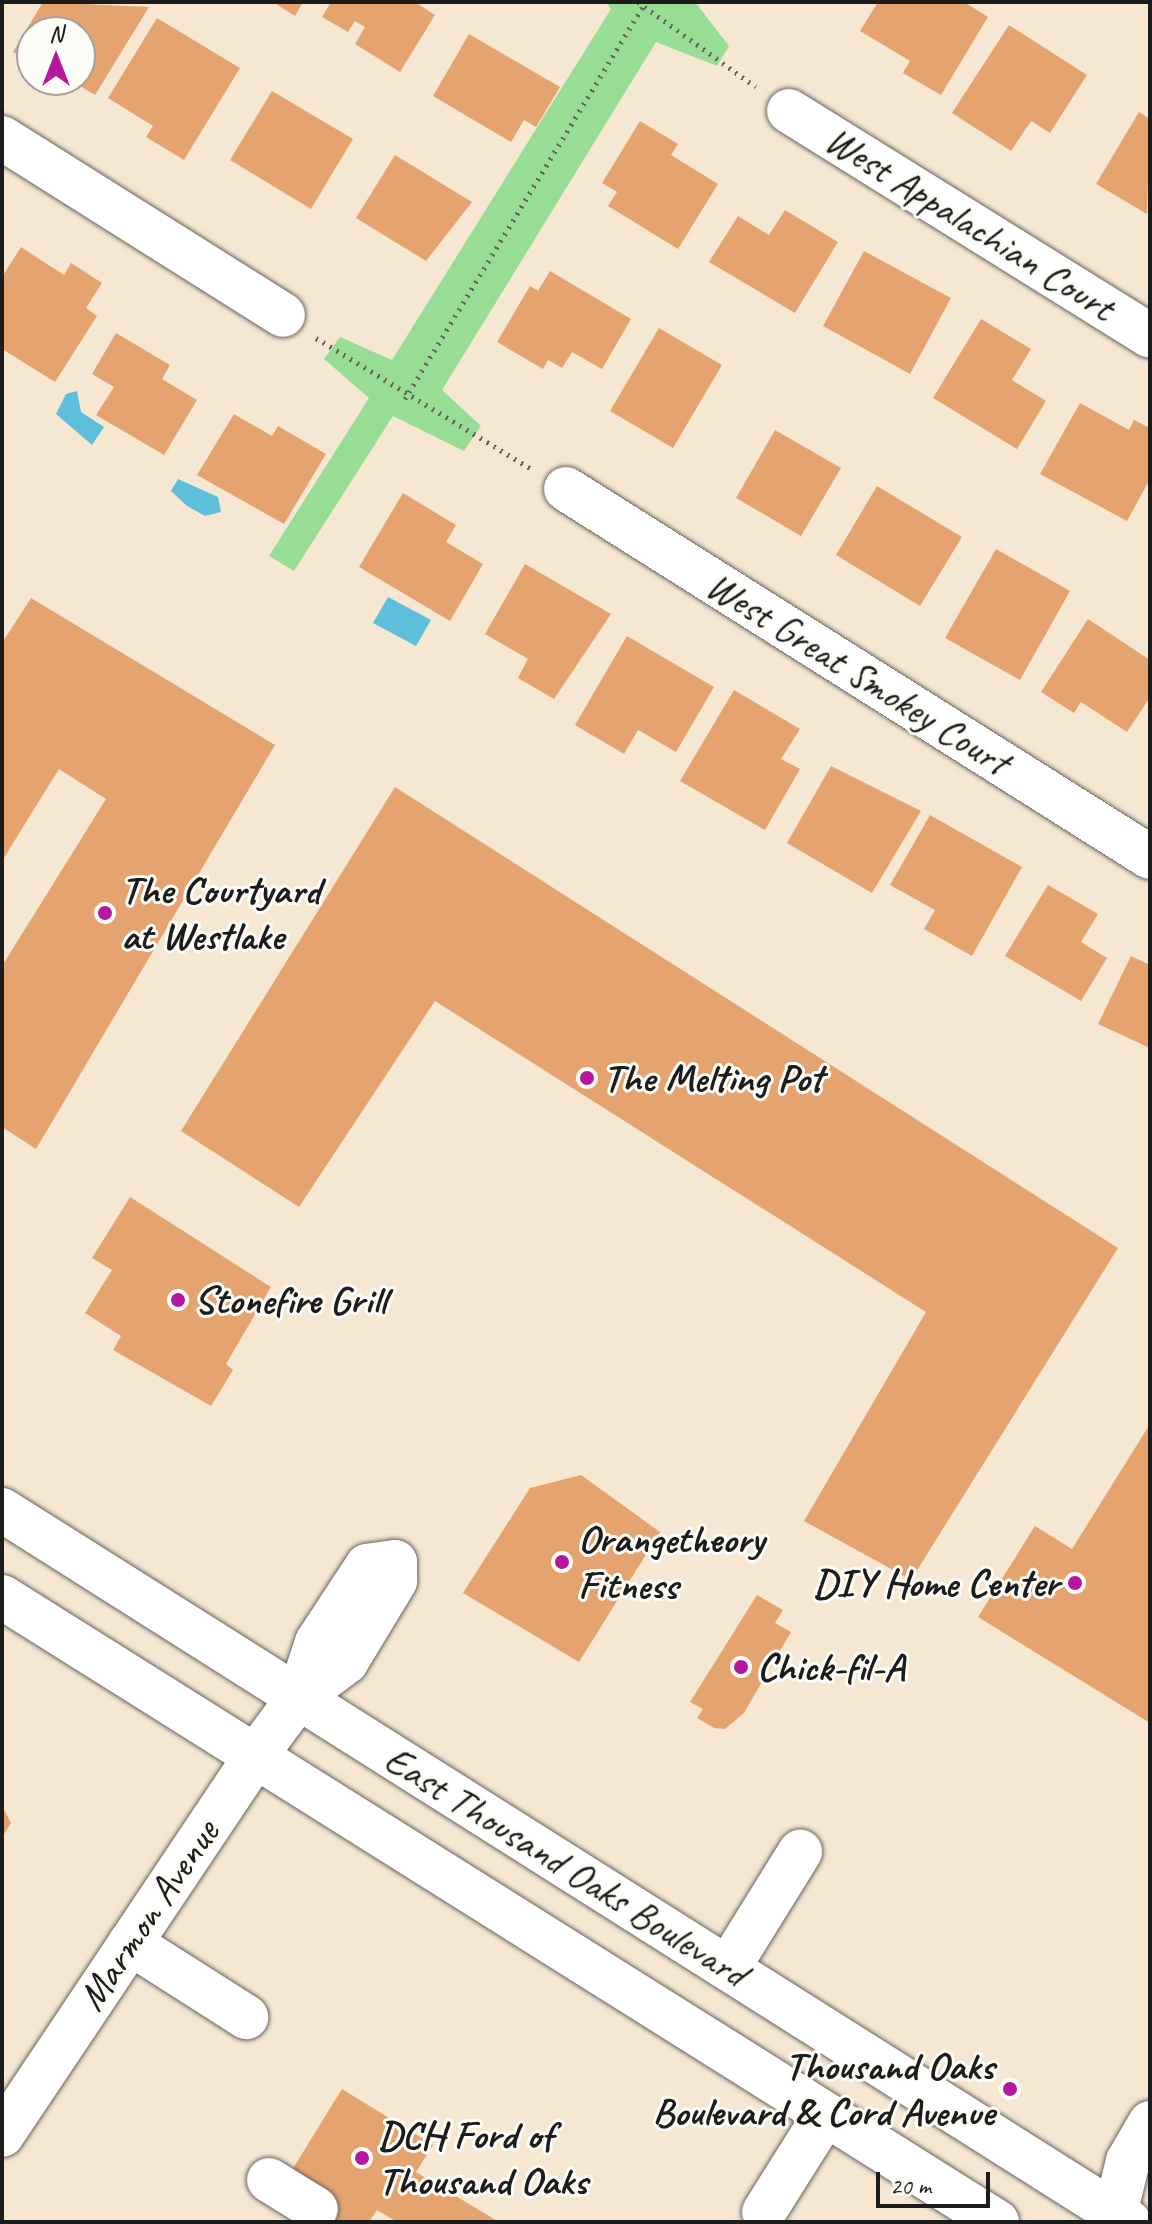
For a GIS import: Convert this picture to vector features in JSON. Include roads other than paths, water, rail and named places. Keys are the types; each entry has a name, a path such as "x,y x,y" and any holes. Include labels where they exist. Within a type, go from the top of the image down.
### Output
{"main road":[{"name":"West Appalachian Court","path":"789,111 1150,336"},
{"path":"2,138 283,315"},
{"name":"West Great Smokey Court","path":"566,489 1150,857"},
{"name":"East Thousand Oaks Boulevard","path":"2,1510 728,1968 1127,2213"},
{"name":"East Thousand Oaks Boulevard","path":"2,1597 997,2222"},
{"name":"Marmon Avenue","path":"2,2135 256,1755 299,1697"},
{"path":"728,1968 800,1852"},
{"path":"130,1943 246,2017"},
{"path":"764,2212 825,2115"},
{"path":"1127,2213 1128,2161 1150,2123"},
{"path":"269,2180 316,2209"}],"water":[{"path":"77,391 81,412 104,427 92,445 56,414 66,394"},
{"path":"178,479 218,497 221,512 205,516 187,506 171,491"},
{"path":"388,597 431,620 416,646 373,623"}],"place":[{"name":"The Courtyard at Westlake","path":"105,913"},
{"name":"The Melting Pot","path":"587,1078"},
{"name":"Stonefire Grill","path":"178,1300"},
{"name":"Orangetheory Fitness","path":"562,1562"},
{"name":"DIY Home Center","path":"1075,1583"},
{"name":"Chick-fil-A","path":"741,1667"},
{"name":"Thousand Oaks Boulevard & Cord Avenue","path":"1010,2089"},
{"name":"DCH Ford of Thousand Oaks","path":"362,2158"}]}
